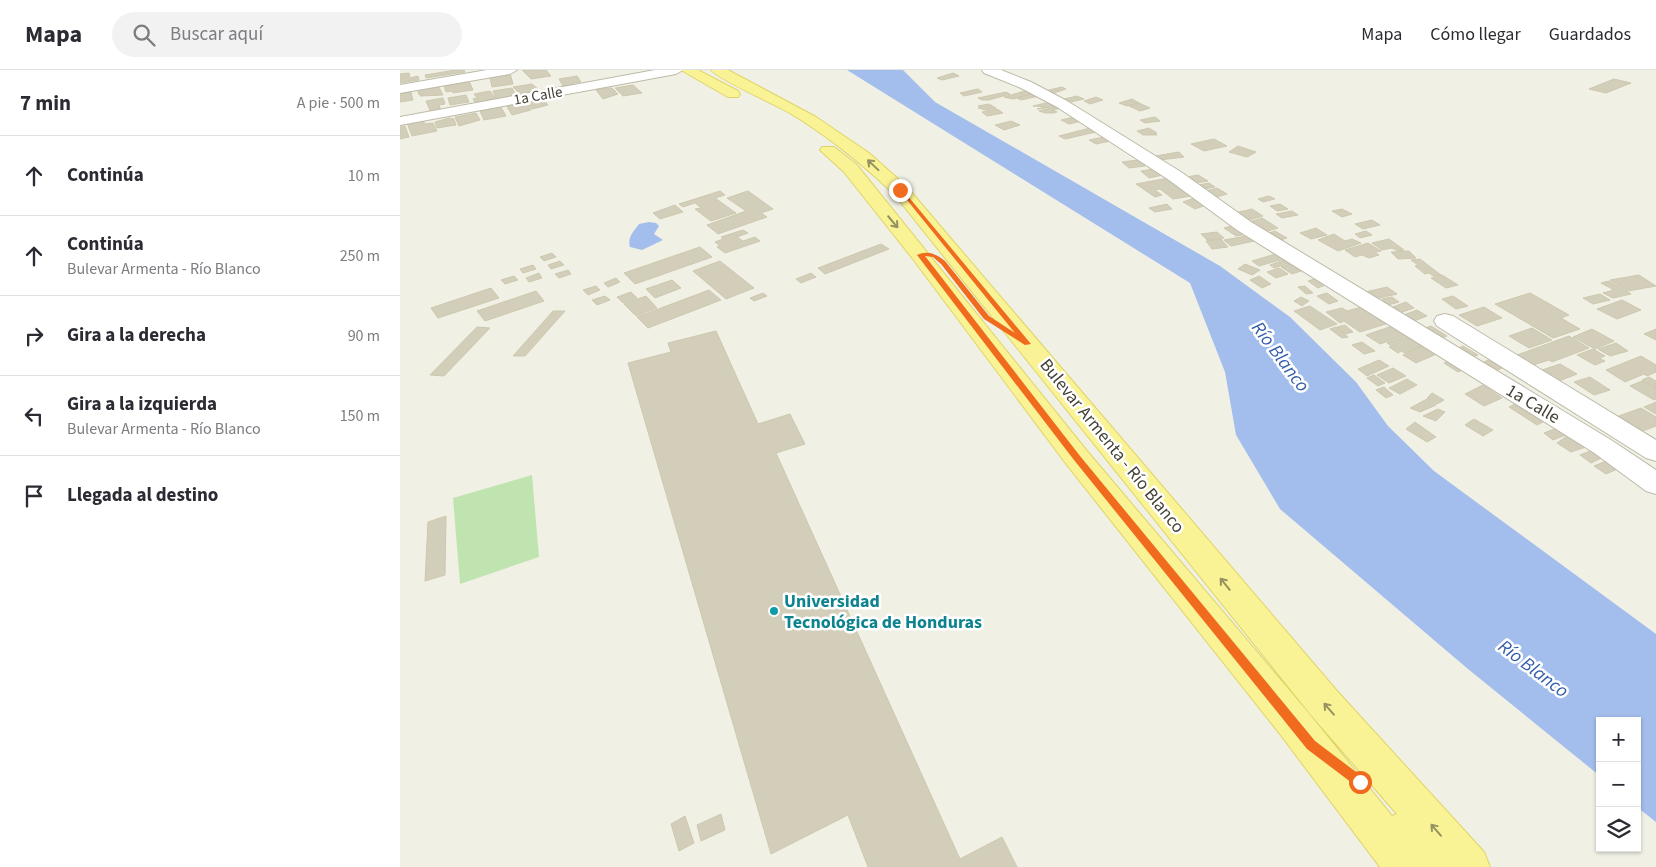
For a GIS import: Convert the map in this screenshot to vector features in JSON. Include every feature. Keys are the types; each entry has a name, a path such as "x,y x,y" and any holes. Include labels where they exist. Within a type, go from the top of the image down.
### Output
{"main road":[{"name":"Bulevar Armenta - Río Blanco","path":"688,70 802,132 836,155 850,168 1077,458 1311,745 1406,867"},
{"name":"Bulevar Armenta - Río Blanco","path":"718,70 797,111 864,157 900,190 1324,703 1469,867"},
{"path":"920,255 929,254 935,256 943,263 986,318 1028,344"},
{"path":"1311,745 1360,782 1428,867"}],"street":[{"path":"400,89 510,70"},
{"path":"595,70 611,81"},
{"name":"1a Calle","path":"611,81 656,70"},
{"name":"1a Calle","path":"400,121 676,70"},
{"name":"1a Calle","path":"988,70 1026,85 1062,104 1175,176 1244,226 1602,446 1656,484"},
{"path":"1445,321 1656,452"}],"green space":[{"path":"532,475 539,557 460,584 453,498"}],"water":[{"name":"Río Blanco","path":"847,70 903,70 935,102 1220,266 1290,317 1356,382 1388,426 1434,471 1656,634 1656,822 1641,810 1641,717 1596,717 1596,773 1468,669 1280,509 1236,435 1225,372 1190,283"},
{"path":"656,223 659,226 654,234 663,240 642,250 630,247 630,237 635,229 639,224"}],"building":[{"path":"464,70 465,72 426,78 425,75"},
{"path":"522,70 546,70 551,76 531,79"},
{"path":"409,73 410,78 418,76 419,80 400,83 400,74"},
{"path":"510,73 513,84 492,87 490,78"},
{"path":"953,73 959,76 942,80 937,78"},
{"path":"577,76 581,82 573,83 574,85 563,86 559,79"},
{"path":"1614,79 1631,83 1606,93 1589,89"},
{"path":"469,81 473,90 453,93 452,91 446,92 444,86"},
{"path":"532,84 539,90 520,94 513,87"},
{"path":"633,85 642,93 623,96 615,88"},
{"path":"439,87 443,95 419,95 417,88"},
{"path":"1062,87 1066,89 1051,94 1045,91"},
{"path":"512,88 516,95 496,99 493,91"},
{"path":"612,88 618,94 603,99 596,90"},
{"path":"978,89 982,92 964,96 960,93"},
{"path":"1028,90 1034,93 1013,99 1004,97"},
{"path":"490,91 495,98 476,104 473,99 477,98 474,94"},
{"path":"411,92 413,100 400,102 400,94"},
{"path":"1006,92 1010,94 989,100 978,98"},
{"path":"1034,93 1039,96 1021,100 1017,98"},
{"path":"466,95 469,102 450,105 448,98"},
{"path":"1077,96 1084,99 1066,103 1060,100"},
{"path":"1096,97 1103,100 1090,104 1084,101"},
{"path":"443,98 445,104 439,105 441,111 431,113 426,101"},
{"path":"1132,99 1139,103 1127,106 1119,103"},
{"path":"544,100 548,105 532,109 528,103"},
{"path":"1050,102 1056,106 1037,109 1046,107 1033,106"},
{"path":"516,103 517,105 527,103 531,110 512,115 506,105"},
{"path":"1139,103 1150,108 1140,111 1129,106"},
{"path":"989,104 996,108 986,110 978,108 981,108 978,106"},
{"path":"1058,106 1062,108 1053,110 1057,112 1054,113 1039,111"},
{"path":"501,107 506,116 484,120 480,111"},
{"path":"997,109 1003,113 987,116 982,112"},
{"path":"476,113 480,120 459,126 455,117"},
{"path":"1074,117 1082,121 1069,124 1061,120"},
{"path":"1155,117 1160,121 1145,123 1140,120"},
{"path":"449,118 454,119 456,125 437,128 435,122"},
{"path":"423,120 425,124 433,123 437,131 412,136 407,123"},
{"path":"1011,121 1020,125 1004,130 995,125"},
{"path":"405,126 409,137 400,139 400,127"},
{"path":"1090,128 1096,132 1065,139 1059,136"},
{"path":"1149,128 1157,133 1154,134 1157,135 1143,135 1137,131"},
{"path":"1109,136 1115,140 1096,144 1089,140"},
{"path":"1214,139 1227,146 1204,151 1191,144"},
{"path":"1238,146 1256,152 1247,157 1229,152"},
{"path":"1179,152 1184,157 1160,160 1155,156"},
{"path":"1138,160 1145,166 1129,168 1122,162"},
{"path":"1154,169 1163,175 1149,178 1141,171"},
{"path":"1198,175 1208,181 1196,183 1187,177"},
{"path":"1168,178 1191,196 1173,199 1160,189 1155,190 1162,195 1155,197 1136,184"},
{"path":"1209,183 1215,187 1204,189 1198,185"},
{"path":"1217,188 1227,194 1213,198 1202,192"},
{"path":"720,191 725,195 715,198 736,213 711,221 695,209 701,208 695,203 683,207 679,204"},
{"path":"748,191 773,209 761,213 767,217 718,234 707,225 746,211 727,198"},
{"path":"1269,196 1275,199 1263,202 1258,199"},
{"path":"1197,197 1209,204 1195,209 1183,202"},
{"path":"1167,204 1172,209 1155,212 1149,208"},
{"path":"1280,204 1288,209 1277,211 1270,206"},
{"path":"675,205 683,212 660,219 653,213"},
{"path":"1252,209 1263,216 1246,221 1235,213"},
{"path":"1342,209 1352,214 1342,217 1332,211"},
{"path":"1292,211 1298,215 1282,218 1276,214"},
{"path":"1262,218 1278,228 1261,233 1246,223"},
{"path":"1372,220 1380,225 1363,229 1355,224"},
{"path":"1235,225 1248,234 1236,236 1224,228"},
{"path":"1316,228 1327,235 1311,239 1300,233"},
{"path":"743,230 748,233 737,237 743,241 755,237 760,241 725,253 717,247 720,246 715,242 723,239 721,237"},
{"path":"1275,231 1287,238 1277,241 1265,234"},
{"path":"1366,231 1372,235 1360,238 1355,234"},
{"path":"1217,232 1224,238 1207,240 1201,234"},
{"path":"1334,234 1345,241 1352,239 1361,243 1338,251 1318,240"},
{"path":"1252,235 1259,240 1231,246 1224,240"},
{"path":"1221,239 1228,247 1212,249 1206,241"},
{"path":"1389,239 1404,250 1398,251 1392,248 1382,250 1372,243"},
{"path":"1368,243 1381,251 1375,252 1379,255 1369,258 1362,255 1355,257 1345,250"},
{"path":"881,244 889,249 825,274 818,268"},
{"path":"700,247 712,257 635,284 624,273"},
{"path":"1409,251 1416,258 1398,259 1391,252"},
{"path":"552,253 556,257 544,261 540,257"},
{"path":"1279,253 1287,258 1259,266 1252,261"},
{"path":"1420,259 1441,275 1425,274 1411,260"},
{"path":"1284,260 1289,263 1274,268 1270,265"},
{"path":"560,261 564,265 551,269 548,265"},
{"path":"720,261 754,288 726,299 693,271"},
{"path":"1245,264 1260,270 1252,275 1238,269"},
{"path":"1290,264 1301,271 1292,274 1281,267"},
{"path":"533,265 536,269 523,273 520,269"},
{"path":"1279,268 1288,274 1276,278 1267,272"},
{"path":"568,270 571,274 559,278 555,274"},
{"path":"539,273 542,278 529,282 526,278"},
{"path":"811,273 816,277 801,283 796,279"},
{"path":"1442,275 1458,285 1446,288 1431,278"},
{"path":"1639,275 1656,286 1628,291 1610,280"},
{"path":"514,276 518,280 505,284 501,280"},
{"path":"1259,276 1271,284 1262,288 1250,280"},
{"path":"1320,277 1330,283 1318,288 1308,281"},
{"path":"616,278 620,282 608,287 604,283"},
{"path":"672,280 681,288 655,298 646,289"},
{"path":"1609,281 1631,294 1613,298 1603,293 1614,290 1601,283"},
{"path":"596,286 600,290 588,295 583,290"},
{"path":"1305,286 1313,293 1306,294 1298,287"},
{"path":"1387,287 1397,294 1371,300 1361,293"},
{"path":"491,288 499,298 438,318 431,308"},
{"path":"709,290 721,300 648,328 637,317"},
{"path":"536,291 544,301 485,321 477,311"},
{"path":"631,292 637,298 623,303 617,297"},
{"path":"763,293 767,296 754,301 750,298"},
{"path":"1327,293 1338,301 1329,304 1317,296"},
{"path":"1530,293 1569,315 1561,318 1580,329 1553,338 1495,304"},
{"path":"1600,294 1610,300 1593,304 1583,298"},
{"path":"605,296 610,300 597,305 592,300"},
{"path":"646,296 657,308 636,316 624,304"},
{"path":"1453,296 1468,306 1456,309 1442,299"},
{"path":"1301,297 1309,301 1302,306 1294,301"},
{"path":"1392,297 1399,302 1388,305 1382,299"},
{"path":"1622,300 1641,310 1617,319 1597,309"},
{"path":"1406,302 1414,308 1394,315 1385,310"},
{"path":"1310,306 1337,324 1320,330 1294,311"},
{"path":"1365,306 1389,323 1360,332 1344,321 1340,323 1326,312 1342,308 1347,311"},
{"path":"1484,307 1502,318 1477,326 1459,315"},
{"path":"1417,310 1427,316 1409,323 1398,317"},
{"path":"553,311 565,311 525,356 513,356"},
{"path":"1345,325 1353,332 1345,334 1337,327"},
{"path":"1395,325 1409,334 1380,344 1366,335"},
{"path":"1431,326 1447,336 1438,339 1423,329"},
{"path":"477,327 490,328 444,376 430,375"},
{"path":"1336,327 1348,337 1342,338 1330,329"},
{"path":"1532,328 1552,340 1529,348 1509,336"},
{"path":"1592,329 1614,341 1595,349 1573,337"},
{"path":"1656,329 1656,340 1644,334"},
{"name":"Universidad Tecnológica de Honduras","path":"716,331 758,424 790,414 805,444 776,453 960,859 1002,837 1017,867 868,867 848,815 771,854 628,363 671,352 668,343"},
{"path":"1410,335 1427,344 1405,353 1401,351 1398,353 1389,347 1392,346 1387,343"},
{"path":"1569,336 1589,348 1552,362 1549,360 1533,365 1517,355"},
{"path":"1362,342 1375,351 1364,354 1352,345"},
{"path":"1616,343 1628,351 1610,356 1598,349"},
{"path":"1427,344 1441,352 1416,363 1403,355"},
{"path":"1463,346 1478,355 1469,358 1455,350"},
{"path":"1593,349 1605,356 1599,358 1605,361 1595,365 1577,355"},
{"path":"1496,356 1510,364 1492,373 1478,365"},
{"path":"1641,356 1656,365 1656,372 1647,376 1644,374 1625,382 1606,370"},
{"path":"1379,360 1389,366 1367,376 1358,369"},
{"path":"1451,360 1465,369 1458,372 1444,363"},
{"path":"1560,364 1577,374 1559,381 1542,370"},
{"path":"1393,368 1406,376 1389,383 1377,375"},
{"path":"1374,375 1385,383 1378,386 1367,378"},
{"path":"1590,377 1610,390 1594,395 1574,382"},
{"path":"1649,377 1656,381 1656,388 1642,380"},
{"path":"1407,379 1417,385 1400,394 1389,388"},
{"path":"1642,381 1656,389 1656,399 1654,400 1630,386"},
{"path":"1483,385 1502,398 1484,406 1465,394"},
{"path":"1384,387 1393,395 1386,398 1376,390"},
{"path":"1432,393 1444,400 1437,404 1427,398"},
{"path":"1427,399 1436,405 1420,412 1410,408"},
{"path":"1519,402 1547,420 1537,425 1509,407"},
{"path":"1656,402 1656,414 1644,407"},
{"path":"1641,408 1656,417 1656,426 1640,432 1616,417"},
{"path":"1438,409 1445,412 1436,421 1423,416"},
{"path":"1474,419 1493,430 1483,436 1465,425"},
{"path":"1415,422 1436,437 1427,442 1406,429"},
{"path":"1562,426 1571,433 1553,440 1544,433"},
{"path":"1571,433 1589,446 1571,452 1557,443"},
{"path":"1597,448 1608,455 1591,463 1580,455"},
{"path":"1611,459 1622,467 1606,474 1594,466"},
{"path":"446,516 445,575 425,581 428,522"},
{"path":"721,814 725,830 701,841 697,825"},
{"path":"685,816 694,843 679,851 671,824"}],"place":[{"name":"Universidad Tecnológica de Honduras","path":"774,611"}],"route":[{"path":"900,190 1028,344 986,318 943,263 935,256 929,254 920,255 1077,458 1311,745 1360,782"}]}
